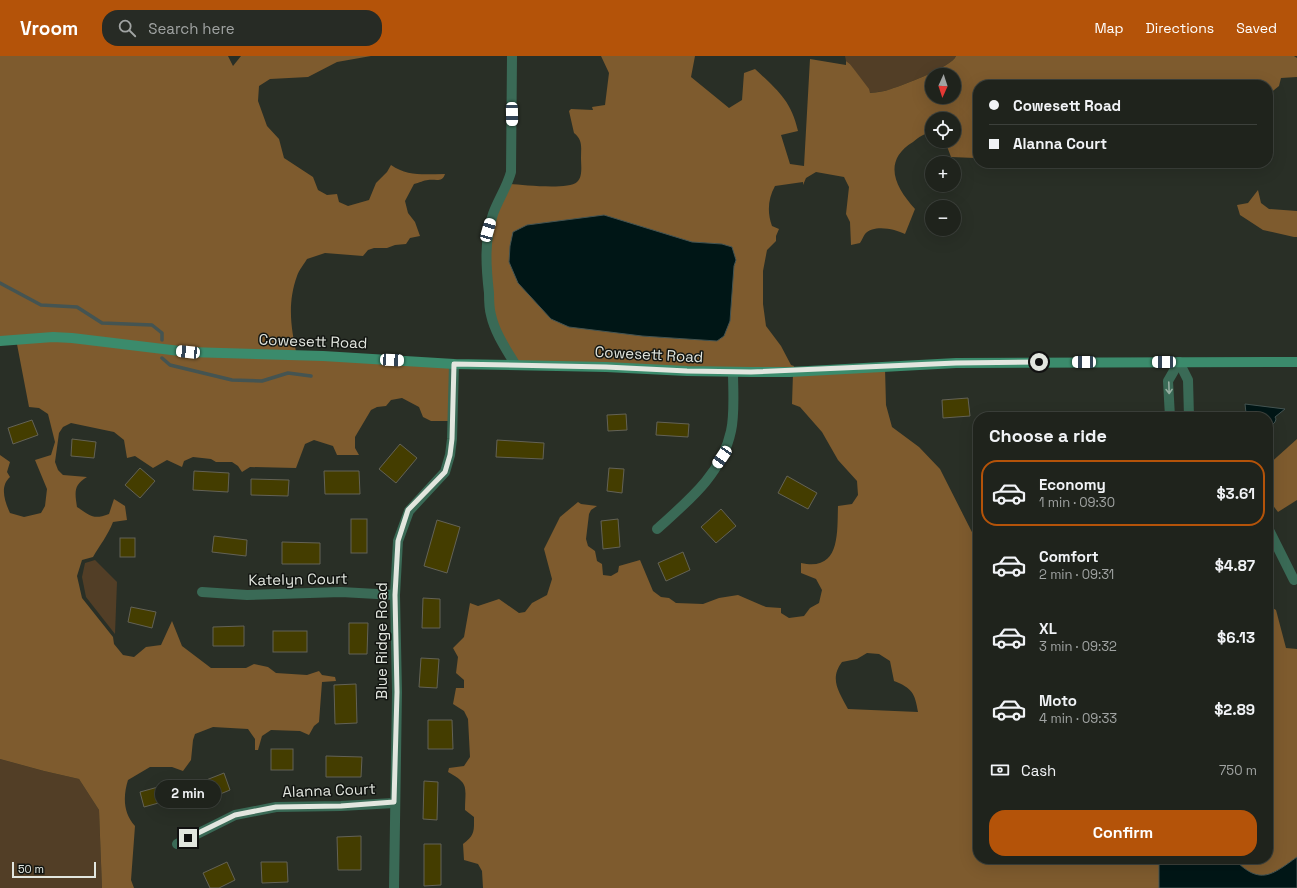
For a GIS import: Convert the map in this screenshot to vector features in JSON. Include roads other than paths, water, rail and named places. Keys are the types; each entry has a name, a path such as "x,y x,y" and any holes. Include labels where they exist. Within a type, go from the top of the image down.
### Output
{"main road":[{"name":"Cowesett Road","path":"0,341 52,337 188,352 323,356 454,364 515,364 733,372 790,372 964,363 1297,362"}],"street":[{"path":"512,56 511,172 507,185 493,213 486,244 487,276 491,315 499,338 515,364"},
{"path":"1170,412 1168,381 1179,362"},
{"path":"1179,362 1188,380 1189,412"},
{"name":"Blue Ridge Road","path":"394,888 394,802 397,692 395,595 398,541 408,510 445,472 450,455 453,420 454,364"},
{"path":"657,529 706,482 722,457 732,430 733,372"},
{"path":"1273,538 1294,580"},
{"name":"Katelyn Court","path":"202,592 247,595 341,592 395,595"},
{"name":"Alanna Court","path":"177,844 235,815 242,813 276,807 341,806 394,802"}],"waterway":[{"path":"0,283 41,305 77,307 102,323 152,325 162,333 162,340"},
{"path":"162,358 170,365 232,380 262,381 288,373 311,376"}]}
